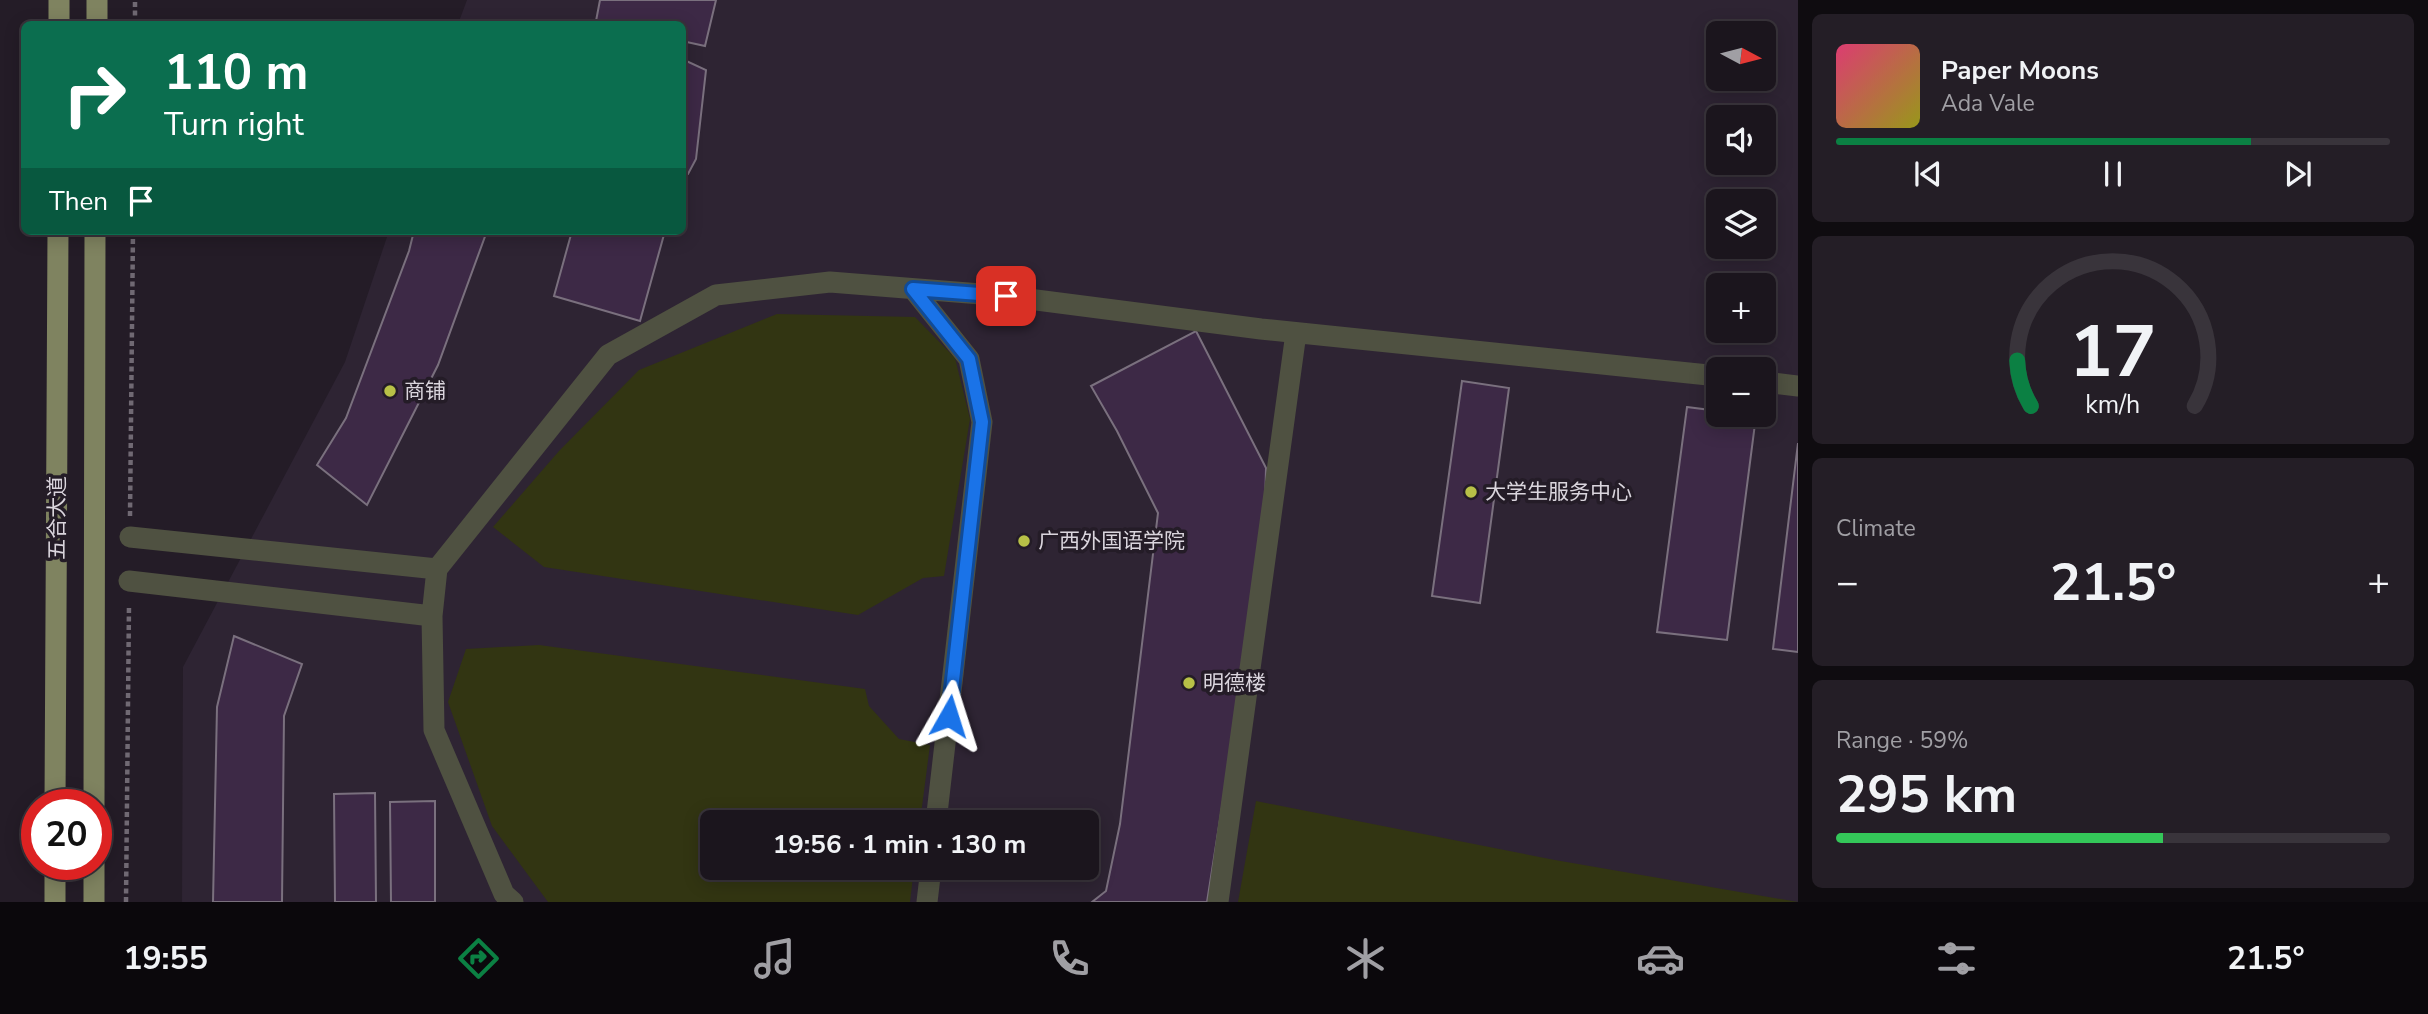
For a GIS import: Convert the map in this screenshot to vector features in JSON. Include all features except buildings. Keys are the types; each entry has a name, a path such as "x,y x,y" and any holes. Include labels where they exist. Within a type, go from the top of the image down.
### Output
{"main road":[{"path":"59,21 60,0"},
{"path":"97,0 97,21"},
{"name":"五合大道","path":"55,789 58,235"},
{"name":"五合大道","path":"94,789 95,235"},
{"path":"55,880 55,902"},
{"path":"94,880 94,902"}],"lane":[{"path":"513,902 504,894 435,730 432,616 437,569 608,355 716,295 830,282 1006,296 1296,333 1706,375"},
{"path":"913,289 969,359 982,422 937,810"},
{"path":"1218,902 1296,333"},
{"path":"1776,383 1798,386"},
{"path":"130,537 437,569"},
{"path":"129,582 432,616"},
{"path":"927,902 930,880"}],"path":[{"path":"135,0 135,21"}],"shaded area":[{"name":"广西外国语学院","path":"467,0 1798,0 1798,902 182,902 183,667 345,362 388,235 686,235 686,21 459,21"}],"green space":[{"path":"777,314 915,317 955,358 970,419 944,576 923,578 858,615 544,567 493,527 559,451 639,370"},
{"path":"539,645 865,689 869,706 899,739 930,745 922,810 700,810 700,880 913,880 910,902 548,902 492,826 448,702 466,649"},
{"path":"1256,801 1555,860 1798,902 1238,902"}],"place":[{"name":"商铺","path":"390,391"},
{"name":"大学生服务中心","path":"1471,492"},
{"name":"广西外国语学院","path":"1024,541"},
{"name":"明德楼","path":"1189,683"}],"route":[{"path":"949,716 982,422 969,359 913,289 1006,296"}]}
